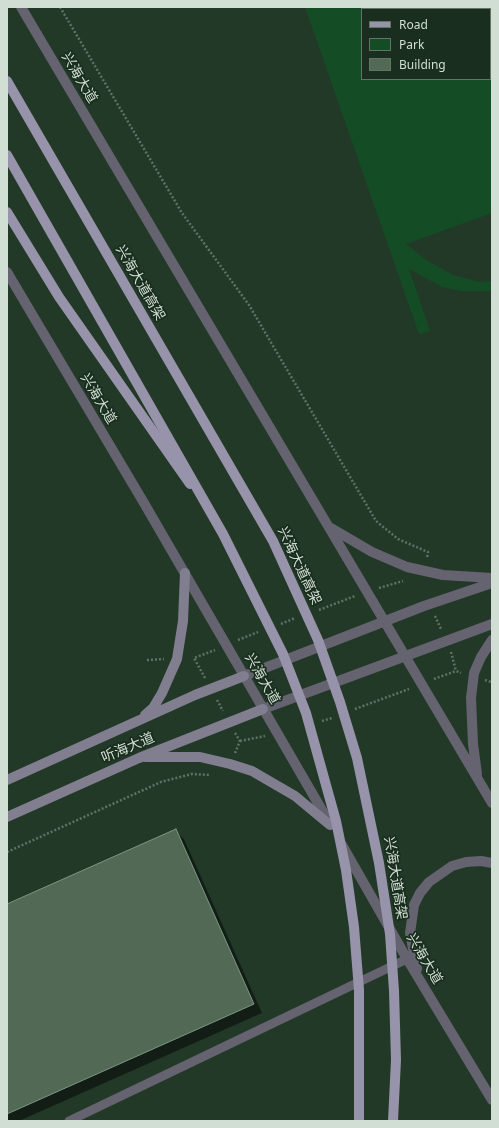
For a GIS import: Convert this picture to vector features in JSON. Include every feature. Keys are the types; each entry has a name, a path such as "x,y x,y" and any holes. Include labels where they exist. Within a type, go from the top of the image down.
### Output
{"main road":[{"name":"兴海大道高架","path":"7,81 273,541 318,640 340,702 357,758 379,863 390,934 394,991 396,1060 394,1121"},
{"path":"7,155 223,534 283,654 308,720 336,821 346,870 354,927 358,982 360,1058 359,1121"},
{"path":"7,212 59,297 165,446 223,534"},
{"path":"138,722 153,708 168,682 175,664 183,621 185,573"},
{"name":"听海大道","path":"7,780 195,695 244,676"},
{"name":"听海大道","path":"7,818 140,758 263,708"},
{"path":"140,758 200,757 252,771 295,796 330,825"}],"street":[{"name":"兴海大道","path":"21,7 492,803"},
{"name":"兴海大道","path":"7,272 185,573 407,959 492,1100"},
{"path":"329,526 372,552 407,567 443,575 492,578"},
{"path":"244,676 384,621 492,583"},
{"path":"263,708 492,624"},
{"path":"478,780 473,744 470,698 474,673 481,657 492,640"},
{"path":"418,977 410,933 414,906 420,893 434,877 452,866 466,862 481,861 492,863"}],"lane":[{"path":"69,1121 407,959"}],"path":[{"path":"60,7 182,213 249,305 376,521 398,539 428,552"},
{"path":"345,600 402,581 408,582"},
{"path":"430,604 452,653 456,671"},
{"path":"7,852 161,782 192,774 214,775"}],"green space":[{"path":"305,7 492,7 492,213 406,244 428,261 453,275 480,282 492,281 492,291 462,291 442,287 409,269 430,331 419,334"}],"building":[{"path":"176,829 254,1004 7,1114 7,904"}]}
